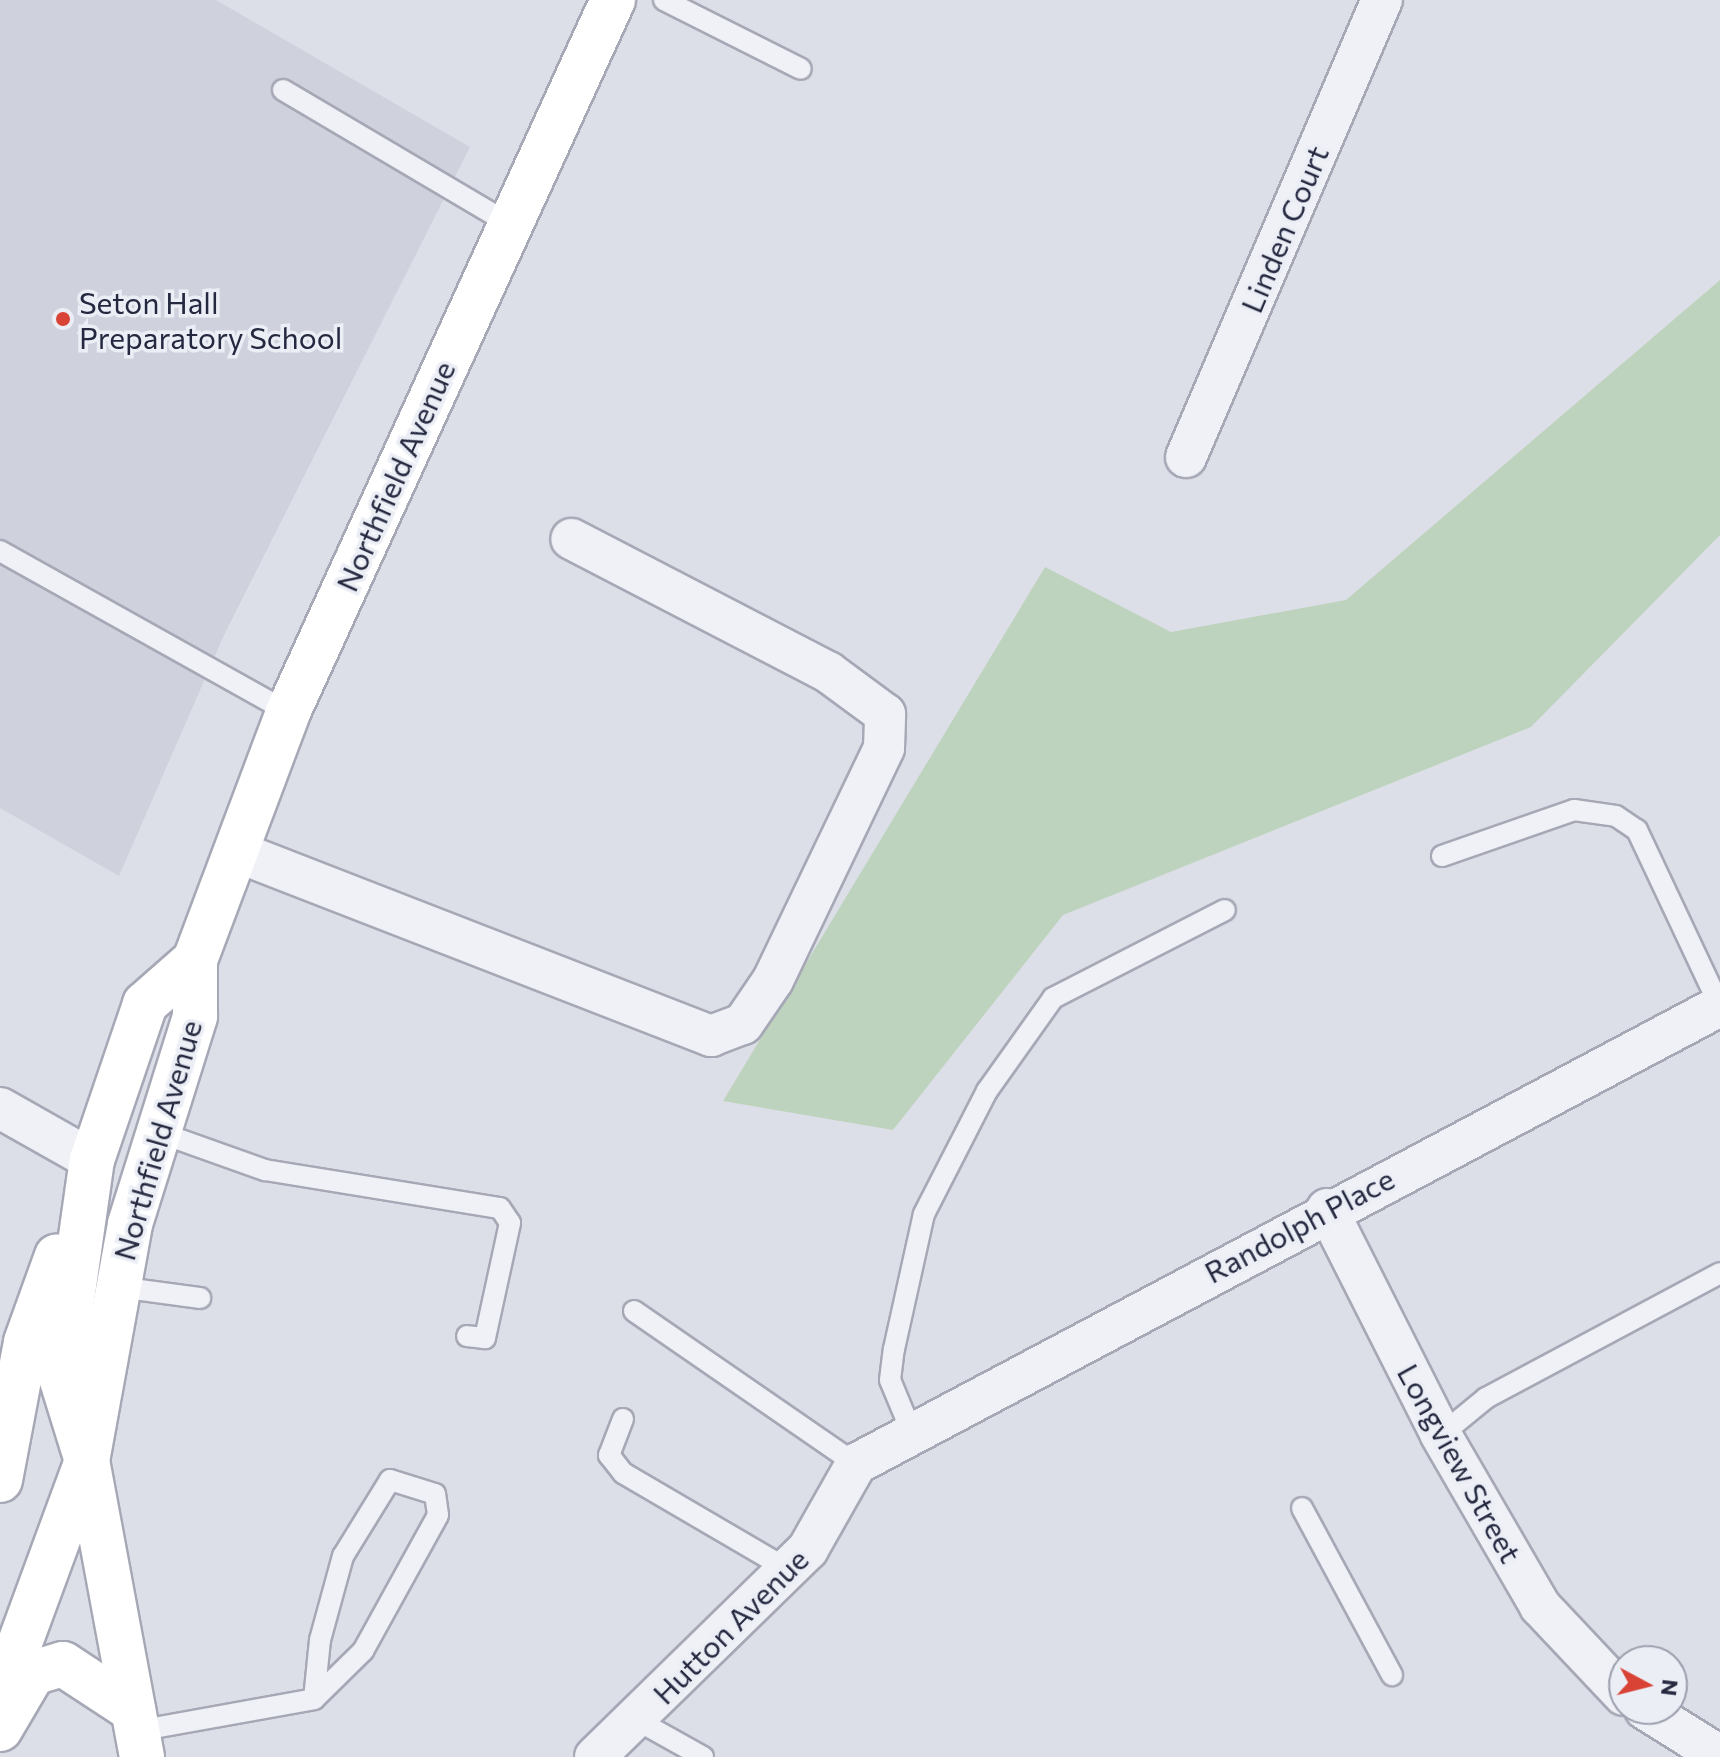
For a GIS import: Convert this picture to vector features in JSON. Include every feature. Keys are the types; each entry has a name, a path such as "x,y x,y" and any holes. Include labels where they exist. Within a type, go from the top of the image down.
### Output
{"main road":[{"name":"Northfield Avenue","path":"87,1461 118,1287 158,1132 195,1016 195,960 288,712 613,0"},
{"name":"Northfield Avenue","path":"137,1733 87,1461 61,1377 92,1160 145,1004 195,960"},
{"path":"0,1480 26,1342 92,1160"},
{"path":"0,1697 87,1461"},
{"path":"0,1729 33,1673 63,1664 137,1733"}],"street":[{"name":"Linden Court","path":"1186,457 1382,0"},
{"path":"235,851 711,1036 743,1024 773,980 884,748 885,714 828,672 571,539"},
{"name":"Randolph Place","path":"883,1449 1327,1209 1720,1006"},
{"path":"0,1108 92,1160"},
{"name":"Longview Street","path":"1327,1209 1441,1435 1540,1606 1608,1678"},
{"name":"Hutton Avenue","path":"595,1757 635,1719 672,1690 784,1567 808,1549 883,1449"},
{"path":"1671,1725 1720,1756"}],"lane":[{"path":"664,0 801,69"},
{"path":"283,90 510,224"},
{"path":"0,551 288,712"},
{"path":"1442,856 1574,810 1616,816 1637,830 1720,1006"},
{"path":"634,1311 883,1449 894,1349 924,1214 987,1091 1053,998 1225,910"},
{"path":"158,1132 265,1170 500,1208 510,1223 485,1338 467,1336"},
{"path":"1441,1435 1486,1398 1720,1273"},
{"path":"118,1287 200,1298"},
{"path":"623,1419 609,1455 623,1473 784,1567"},
{"path":"137,1733 314,1699 363,1651 438,1515 435,1494 390,1480 343,1556 320,1640 314,1699"},
{"path":"1302,1508 1392,1675"},
{"path":"635,1719 703,1757"}],"shaded area":[{"path":"0,0 216,0 470,147 225,633 119,876 0,808"}],"green space":[{"path":"1720,280 1720,535 1531,727 1063,915 893,1130 723,1101 1045,567 1171,632 1346,600"}],"place":[{"name":"Seton Hall Preparatory School","path":"63,319"}]}
